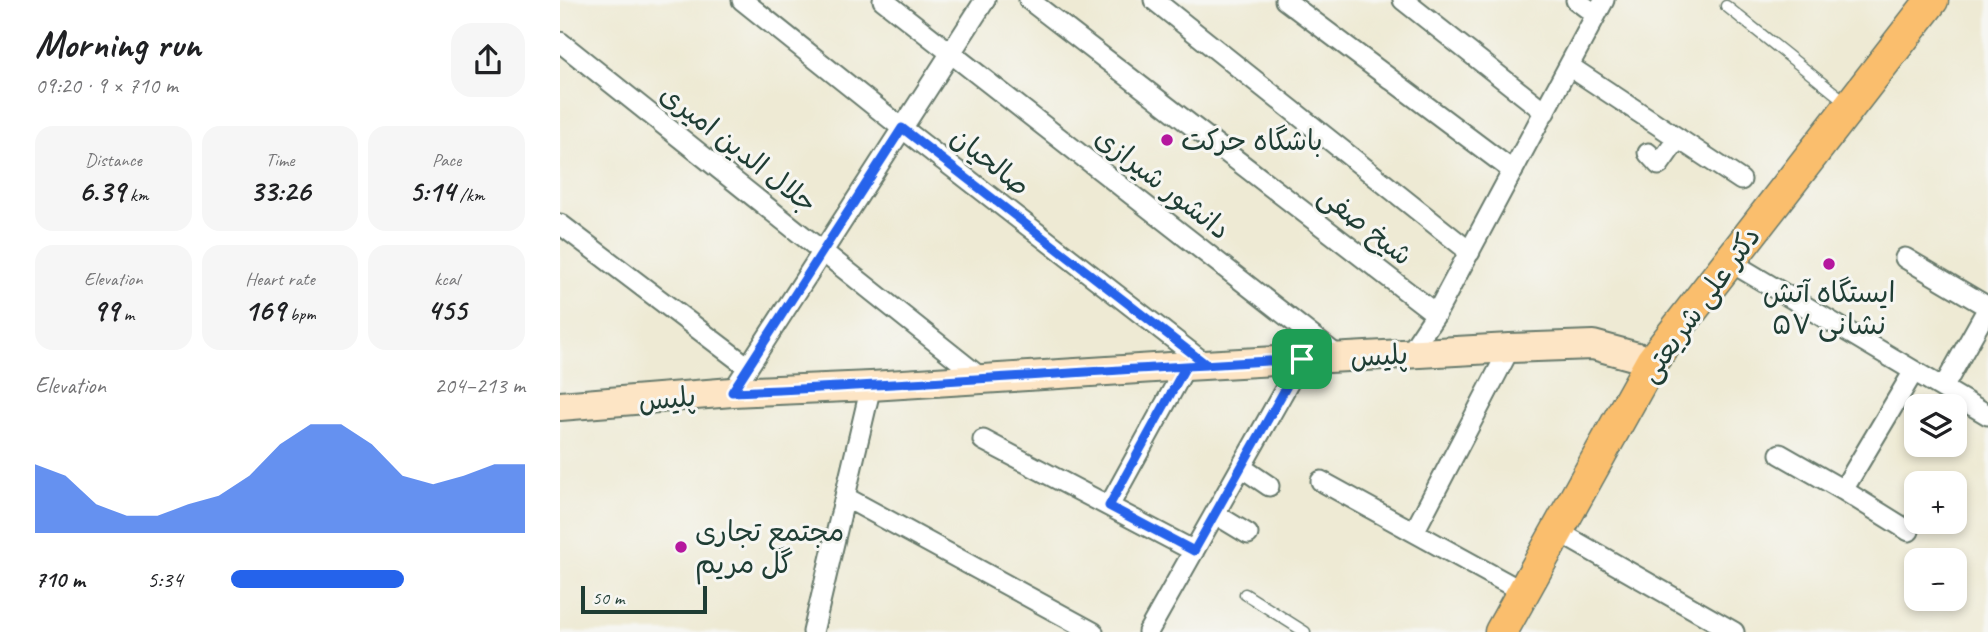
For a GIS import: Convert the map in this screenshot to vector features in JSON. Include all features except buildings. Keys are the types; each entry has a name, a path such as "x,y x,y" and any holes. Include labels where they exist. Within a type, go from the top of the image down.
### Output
{"main road":[{"name":"دکتر علی شریعتی","path":"1501,632 1651,362 1734,264 1850,105 1932,0"},
{"name":"پلیس","path":"560,406 732,392 1510,348 1593,345 1651,362"}],"street":[{"name":"صالحیان","path":"742,0 1196,365"},
{"name":"دانشور شیرازی","path":"883,0 1339,357"},
{"path":"732,392 985,0"},
{"name":"شیخ صفی","path":"1029,0 1436,314"},
{"path":"1154,0 1470,252"},
{"path":"1285,0 1513,171"},
{"path":"1403,0 1545,112"},
{"path":"1410,353 1436,314 1600,8 1576,0"},
{"name":"جلال الدین امیری","path":"560,42 981,378"},
{"path":"1569,66 1741,180"},
{"path":"1648,153 1658,165 1678,138"},
{"path":"560,224 748,366"},
{"path":"1905,258 1988,308 1943,388"},
{"path":"1734,264 1988,415"},
{"path":"1414,532 1510,348"},
{"path":"1148,632 1302,359"},
{"path":"1109,506 1196,365"},
{"path":"1843,490 1914,371"},
{"path":"813,632 871,386"},
{"path":"983,440 1194,551"},
{"path":"1780,454 1904,528"},
{"path":"1241,467 1269,485"},
{"path":"1321,481 1523,592"},
{"path":"845,497 1093,632"},
{"path":"1215,514 1248,534"},
{"path":"1557,531 1734,632"}],"lane":[{"path":"1734,264 1941,0"},
{"path":"1727,6 1850,105"},
{"path":"1245,594 1306,632"}],"place":[{"name":"باشگاه حرکت","path":"1167,140"},
{"name":"ایستگاه آتش نشانی ۵۷","path":"1829,264"},
{"name":"مجتمع تجاری گل مریم","path":"681,547"}],"route":[{"path":"1302,359 1194,551 1109,506 1186,366 1207,365 902,128 732,392 871,386 981,378 1186,366 1207,365 1302,359"}]}
